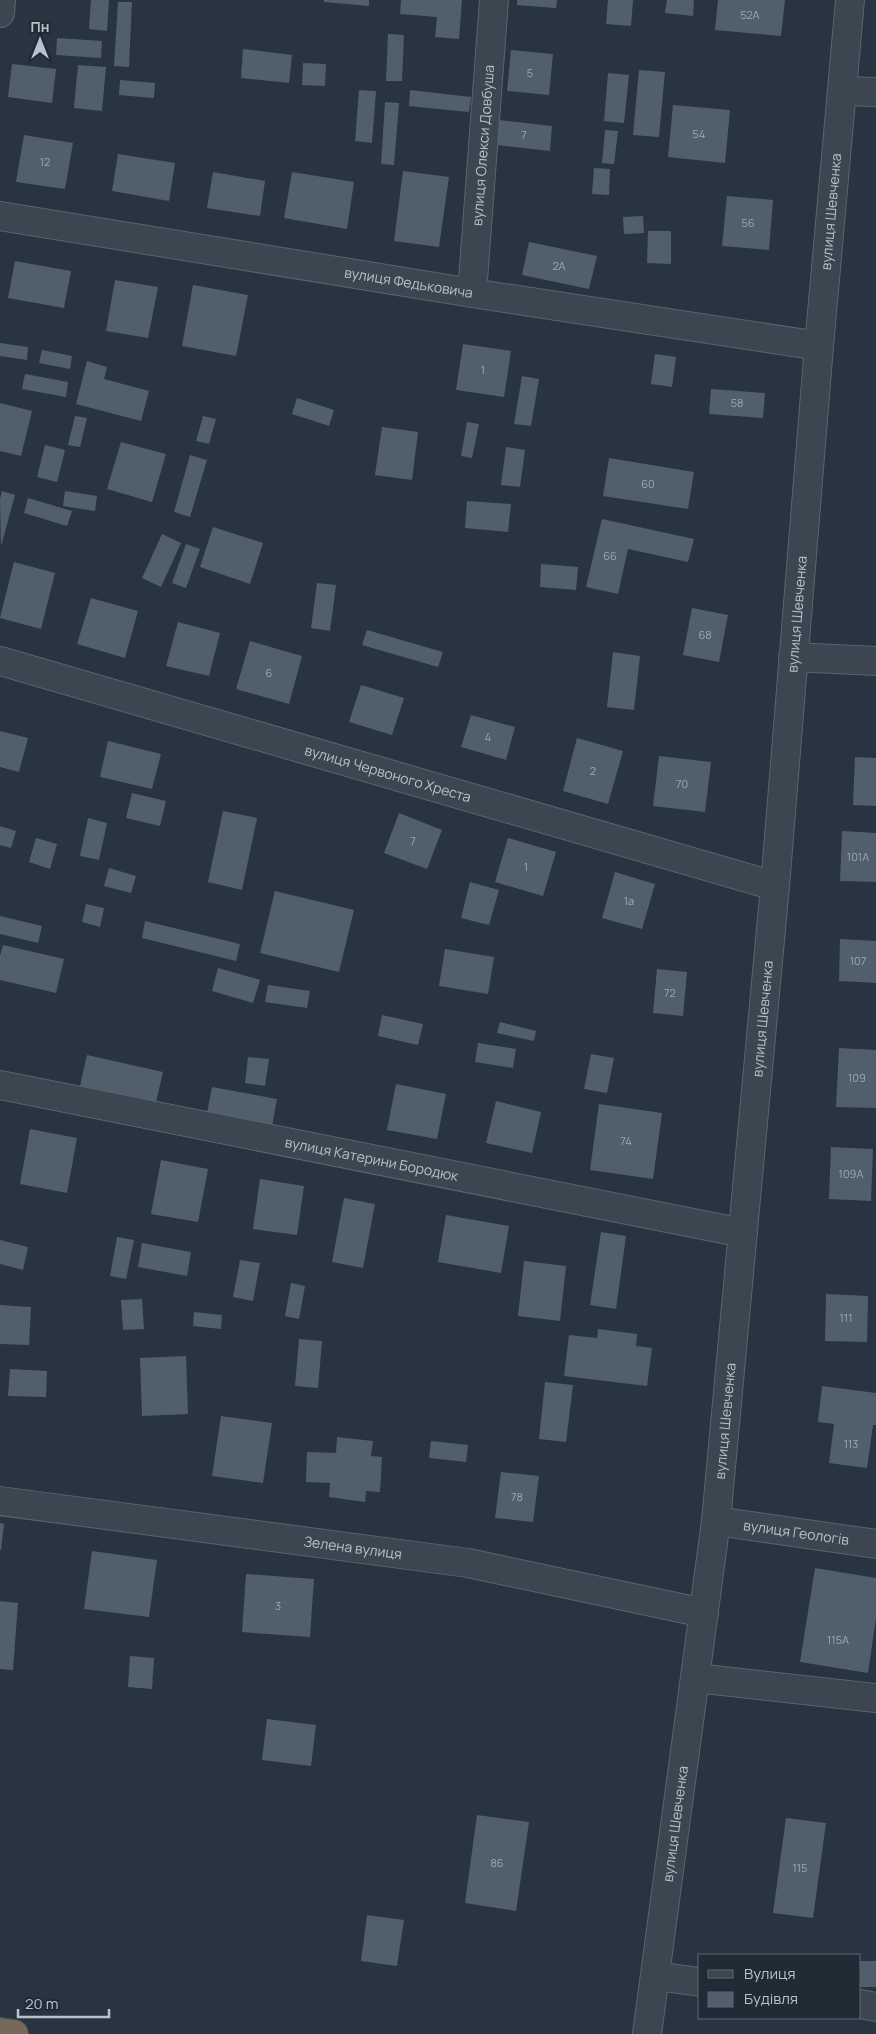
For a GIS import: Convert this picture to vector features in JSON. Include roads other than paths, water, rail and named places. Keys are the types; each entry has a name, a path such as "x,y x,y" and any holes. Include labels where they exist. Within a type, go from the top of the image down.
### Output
{"highway":[{"path":"0,2032 14,2034"}],"street":[{"path":"0,13 1,0"},
{"name":"вулиця Олекси Довбуша","path":"472,293 494,0"},
{"name":"вулиця Шевченка","path":"646,2034 656,1976 716,1521 775,886 818,346 850,0"},
{"path":"843,91 876,92"},
{"name":"вулиця Федьковича","path":"0,216 472,293 818,346"},
{"path":"793,658 876,661"},
{"name":"вулиця Червоного Хреста","path":"0,661 775,886"},
{"name":"вулиця Катерини Бородюк","path":"0,1085 744,1233"},
{"name":"Зелена вулиця","path":"0,1501 468,1563 704,1613"},
{"name":"вулиця Геологів","path":"716,1521 876,1544"},
{"path":"696,1678 876,1698"},
{"path":"656,1976 698,1982"},
{"path":"861,2004 876,2007"}]}
